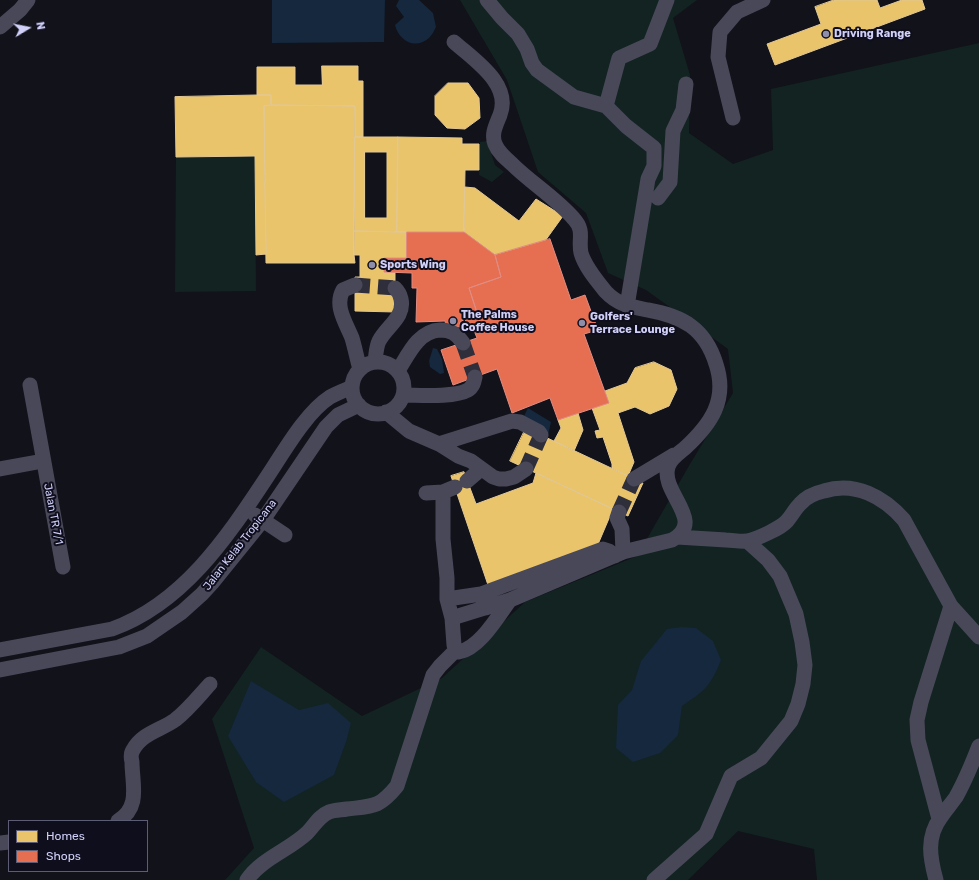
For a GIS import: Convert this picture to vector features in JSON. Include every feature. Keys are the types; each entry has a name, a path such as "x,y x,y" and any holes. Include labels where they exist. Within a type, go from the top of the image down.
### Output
{"street":[{"path":"0,27 20,10 28,0"},
{"path":"606,106 619,58 650,44 667,0"},
{"path":"733,118 718,57 720,32 737,12 763,0"},
{"path":"487,2 518,34 537,70 574,97 606,106 626,126 654,148 654,166 648,179 627,306"},
{"path":"447,599 484,601 510,600 619,554 672,540 677,537 684,528 685,516 682,507 672,493 666,474 668,466 671,460 697,437 707,425 716,410 720,391 716,364 704,339 696,329 686,322 668,314 627,306 617,301 609,294 593,274 585,261 581,249 581,232 579,225 566,210 517,170 495,144 493,132 502,107 500,92 486,70 454,42"},
{"path":"638,242 658,198 670,182 673,131 683,110 686,84"},
{"path":"648,179 658,198"},
{"path":"355,285 343,290 340,300 343,317 352,339 360,369"},
{"path":"375,362 380,340 401,312 401,300 395,288"},
{"path":"398,371 415,344 429,332 444,330 453,332 463,343"},
{"path":"383,362 398,371 404,386 403,395 393,409 378,414 365,410 359,405 354,397 352,387 353,380 360,369 367,364 383,362"},
{"path":"403,395 433,396 459,393 469,389 473,384 475,377"},
{"name":"Jalan TR 7/1","path":"30,385 63,567"},
{"name":"Jalan Kelab Tropicana","path":"3,648 112,629 123,625 146,612 177,590 218,548 287,445 309,417 330,397 352,387"},
{"name":"Jalan Kelab Tropicana","path":"3,670 119,647 147,636 182,612 202,594 235,556 263,520 326,427 338,415 359,405"},
{"path":"386,412 408,431 439,444 458,456 471,461 493,477 506,479 514,477 526,469"},
{"path":"439,444 512,421 520,422 539,432 541,435"},
{"path":"634,479 682,451"},
{"path":"0,469 43,461"},
{"path":"426,493 455,487 481,469"},
{"path":"455,487 443,539 447,578 447,599 452,618 454,645 456,650"},
{"path":"677,537 747,541 780,527 786,522 800,503 820,492 832,488 845,487 870,493 895,509 904,520 951,606 979,637"},
{"path":"245,509 285,535"},
{"path":"619,512 618,518 622,529 619,554"},
{"path":"654,880 706,834 731,776 760,758 791,721 798,704 803,684 805,665 796,614 780,576 768,560 747,541"},
{"path":"452,618 484,601 603,549 619,554"},
{"path":"456,650 459,652 466,650 487,632 510,600"},
{"path":"939,819 918,740 917,720 921,702 951,606"},
{"path":"247,880 252,873 307,833 318,819 328,812 345,809 368,808 387,798 397,786 408,756 433,675 444,660 456,650"},
{"path":"120,820 125,817 132,805 134,792 132,751 147,734 174,720 184,712 210,684"},
{"path":"936,880 931,860 930,845 933,832 939,819 963,785 979,746"}],"shaded area":[{"path":"460,0 697,0 673,18 690,75 689,133 733,164 773,150 771,89 979,43 979,880 817,880 814,849 738,831 688,880 225,880 254,848 212,719 261,647 362,716 442,678 525,602 637,556 733,393 728,349 646,290 608,273 586,213 538,172 507,80"},
{"path":"487,141 495,165 504,172 492,182 479,175 480,142"},
{"path":"255,156 256,291 175,292 176,157"}],"water":[{"path":"272,0 385,0 384,42 272,43"},
{"path":"399,0 419,0 433,13 436,27 429,38 424,42 408,42 397,31 395,25 404,17 396,6"},
{"path":"433,348 437,349 442,359 444,373 440,374 430,367 429,361"},
{"path":"528,408 551,422 548,435 521,422"},
{"path":"682,627 696,628 713,641 721,660 714,676 706,687 682,706 678,735 660,753 633,762 616,748 618,705 632,690 641,661 667,629"},
{"path":"251,681 299,710 328,703 351,723 334,775 284,802 256,782 228,736"}],"building: Homes":[{"name":"Driving Range","path":"834,0 877,0 880,8 902,0 922,0 925,9 775,65 767,44 821,24 815,7"},
{"path":"322,66 358,66 358,81 363,81 363,137 355,137 355,106 271,105 271,95 257,95 257,67 295,67 295,85 322,85"},
{"path":"448,83 468,83 479,98 480,118 465,129 447,128 435,115 435,96"},
{"path":"271,95 271,105 264,106 266,254 256,255 255,156 176,157 175,97"},
{"path":"264,106 355,106 355,263 266,263"},
{"path":"355,137 398,137 397,232 354,231","holes":["365,152 387,152 387,218 365,218"]},
{"path":"398,137 462,138 462,144 479,144 479,170 465,170 464,232 397,232"},
{"path":"465,187 475,188 519,221 536,199 563,216 545,241 495,255 464,232"},
{"name":"Sports Wing","path":"354,231 407,232 406,258 384,258 384,272 395,272 395,312 355,311 355,277 360,277 360,255 354,255"},
{"path":"654,362 671,370 677,389 669,406 650,414 635,407 618,413 634,462 628,476 612,468 603,437 597,438 595,431 600,430 592,408 609,403 605,391 627,383 635,368"},
{"path":"578,413 583,430 574,451 554,441 561,428 558,420"},
{"path":"526,428 643,483 628,516 510,461"},
{"path":"464,472 476,504 533,483 536,473 613,509 596,549 489,588 451,476"}],"building: Shops":[{"path":"407,232 464,232 495,255 501,277 469,288 481,325 469,329 465,319 460,322 460,327 446,326 445,321 416,322 417,288 412,288 412,273 384,272 384,258 406,258"},
{"path":"550,239 571,300 585,295 598,330 584,334 609,403 558,420 550,398 512,413 497,369 453,385 441,350 477,338 473,328 481,325 469,288 501,277 495,255"}],"tunnel":[{"path":"355,285 395,288"},
{"path":"463,343 475,377"},
{"path":"526,469 541,435"},
{"path":"619,512 634,479"}],"place":[{"name":"Driving Range","path":"826,34"},
{"name":"Sports Wing","path":"372,265"},
{"name":"The Palms Coffee House","path":"453,321"},
{"name":"Golfers' Terrace Lounge","path":"582,323"}]}
